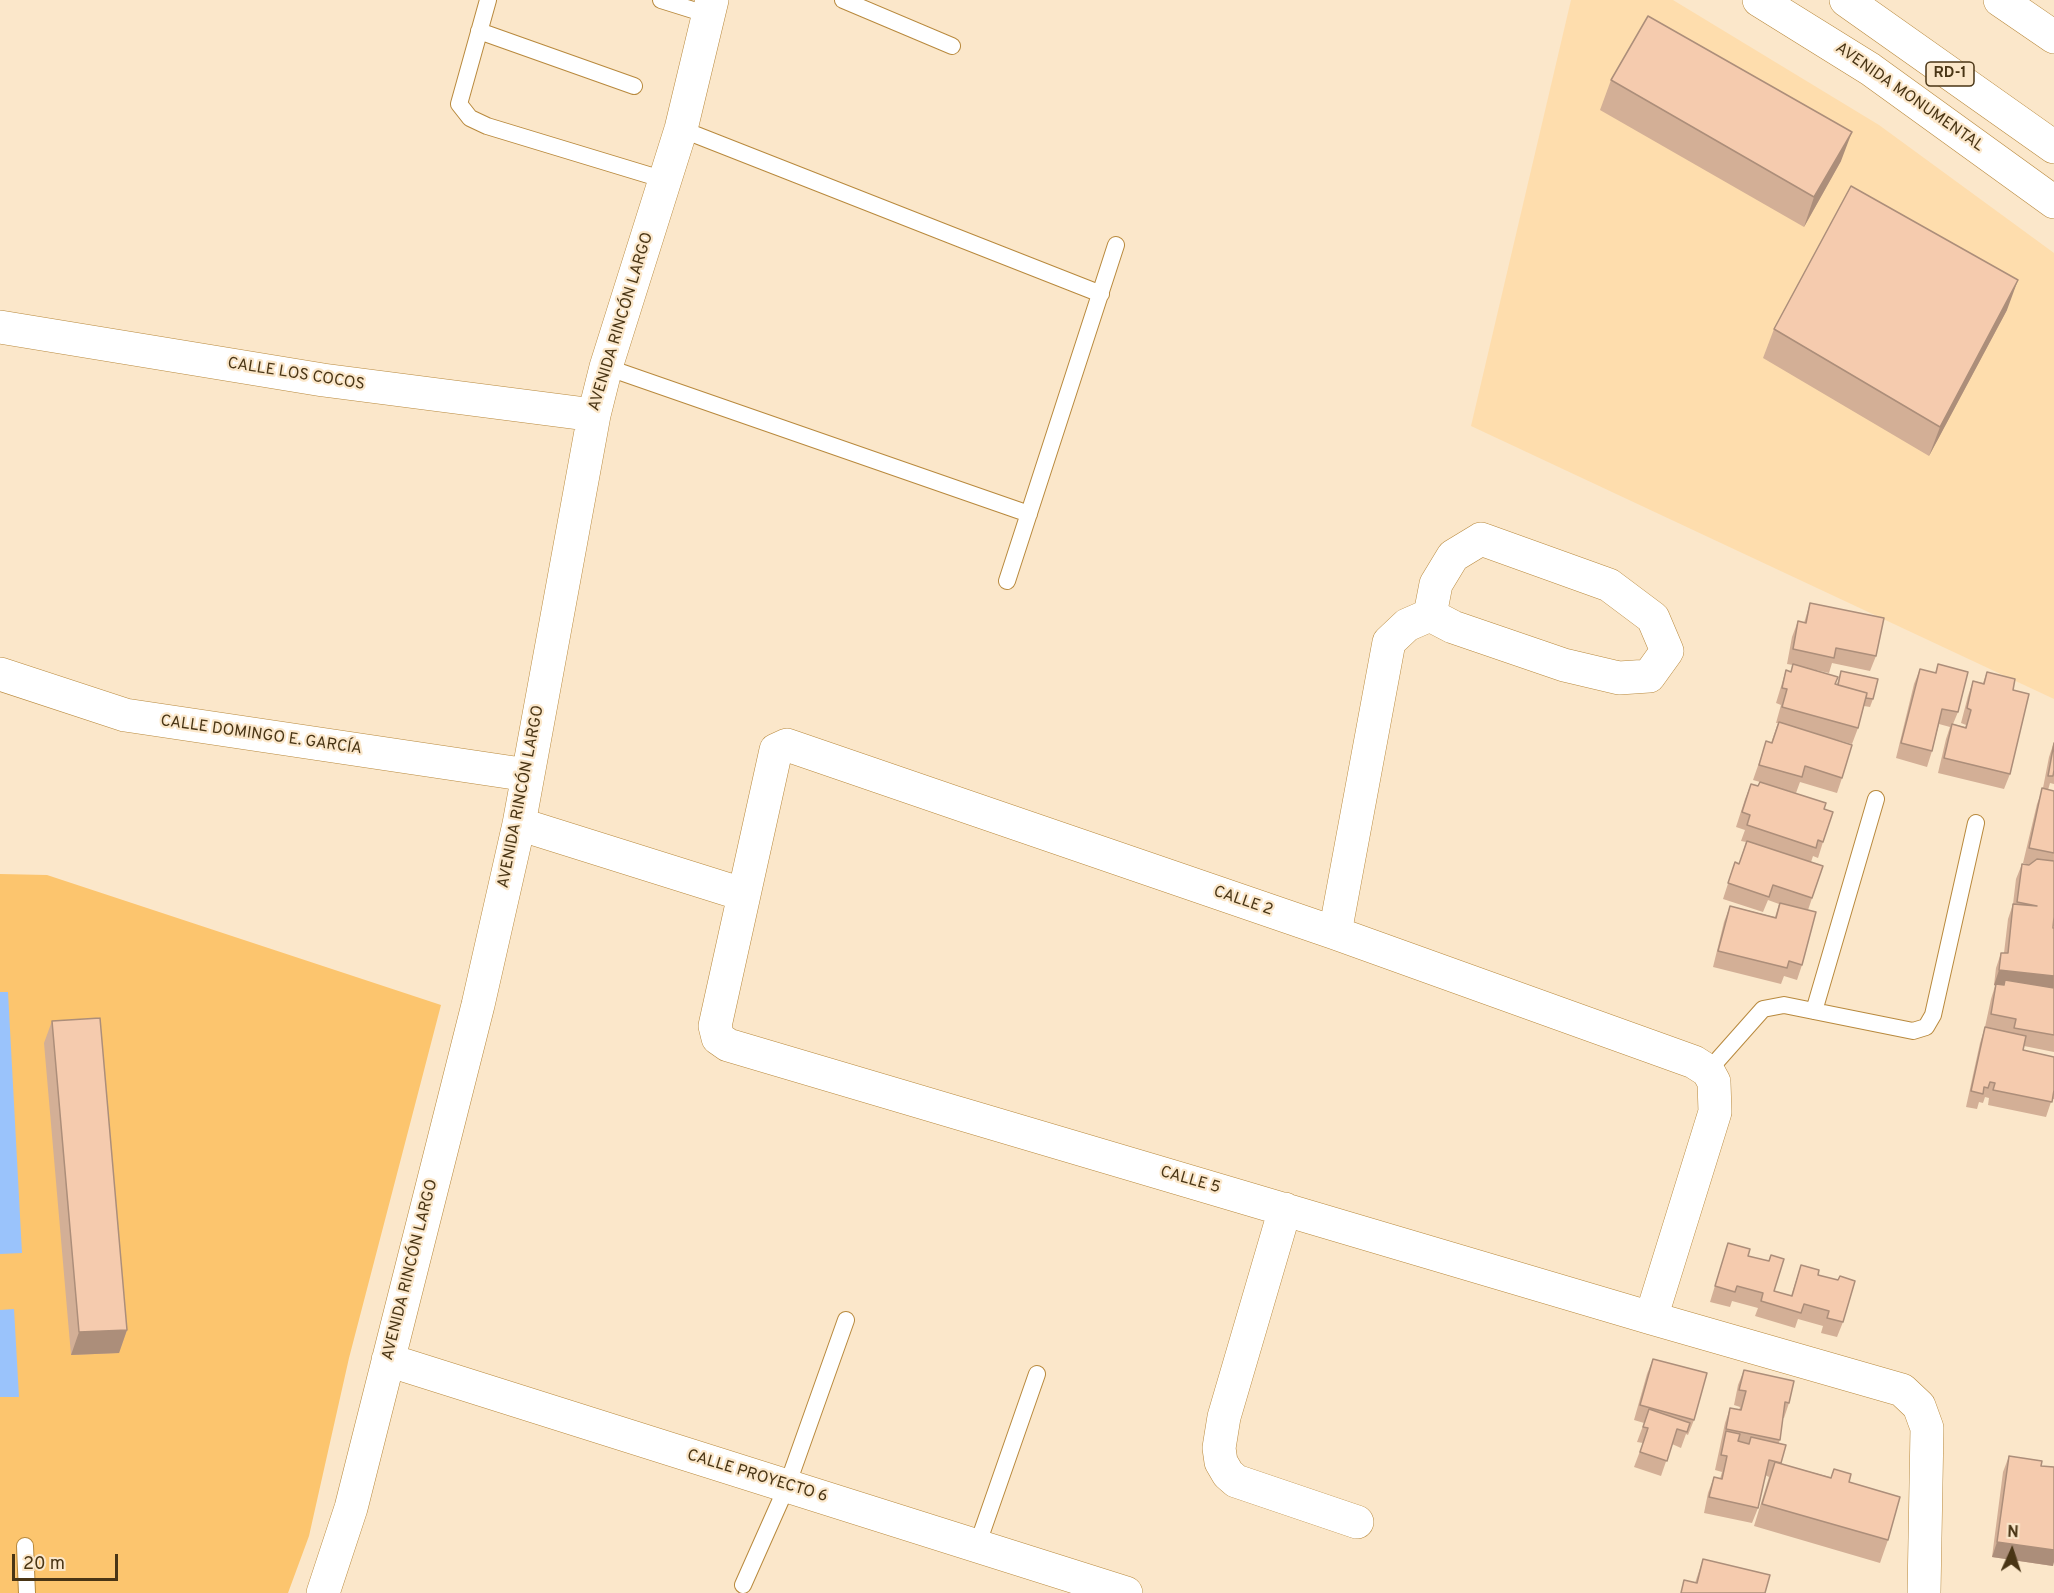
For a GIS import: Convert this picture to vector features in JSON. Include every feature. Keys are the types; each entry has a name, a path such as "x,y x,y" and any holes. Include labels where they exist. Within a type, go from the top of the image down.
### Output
{"main road":[{"name":"AVENIDA MONUMENTAL","path":"1759,0 1870,69 2054,202"},
{"name":"RD-1","path":"1846,0 2054,147"},
{"path":"2000,0 2054,37"},
{"name":"AVENIDA RINCÓN LARGO","path":"323,1593 351,1508 478,1005 519,824 594,415 606,367 681,129 710,8"},
{"name":"CALLE LOS COCOS","path":"0,327 323,380 594,415"},
{"path":"1481,539 1609,585 1653,618 1667,651 1649,676 1619,678 1564,665 1453,627 1430,615 1436,584 1453,556 1481,539"},
{"path":"1335,933 1389,642 1407,625 1430,615"},
{"name":"CALLE DOMINGO E. GARCÍA","path":"0,674 125,715 528,775"},
{"name":"CALLE 2","path":"742,894 776,750 787,745 1607,1029 1694,1062 1708,1071"},
{"path":"519,824 742,894"},
{"name":"CALLE 5","path":"742,894 715,1026 718,1038 728,1045 1902,1390 1919,1406 1927,1428 1924,1593"},
{"path":"1651,1318 1715,1112 1715,1088 1708,1071"},
{"path":"1285,1209 1224,1417 1218,1448 1221,1462 1228,1474 1236,1481 1357,1522"},
{"name":"CALLE PROYECTO 6","path":"388,1360 1126,1593"}],"lane":[{"path":"488,0 459,104 470,118 487,126 665,180"},
{"path":"661,0 710,8"},
{"path":"843,0 952,46"},
{"path":"479,31 634,86"},
{"path":"681,129 1101,294"},
{"path":"1007,581 1116,245"},
{"path":"606,367 1029,514"},
{"path":"1814,1011 1876,799"},
{"path":"1708,1071 1763,1009 1784,1005 1913,1031 1926,1027 1933,1015 1976,823"},
{"path":"743,1585 787,1486 846,1320"},
{"path":"977,1546 1037,1374"},
{"path":"25,1546 27,1593"}],"shaded area":[{"path":"1571,0 1673,0 1879,125 2054,253 2054,699 1471,426"},
{"path":"0,874 47,875 441,1005 349,1358 309,1536 288,1593 0,1593"}],"water":[{"path":"0,992 8,992 22,1253 0,1254"},
{"path":"14,1309 19,1397 0,1397 0,1310"}],"building":[{"path":"1648,16 1852,132 1814,197 1611,80"},
{"path":"1851,186 2018,280 1940,427 1774,329"},
{"path":"1810,603 1884,618 1876,656 1836,648 1834,658 1793,649 1798,621 1806,623"},
{"path":"1793,664 1838,677 1835,684 1867,693 1858,728 1782,707 1787,689 1782,688 1786,670 1791,672"},
{"path":"1938,664 1968,672 1958,712 1942,709 1932,751 1901,743 1920,669 1936,673"},
{"path":"1841,671 1878,679 1873,699 1866,698 1867,693 1838,685"},
{"path":"1987,672 2015,679 2013,690 2029,694 2010,774 1944,758 1952,724 1966,728 1971,710 1967,708 1973,681 1984,684"},
{"path":"1779,722 1852,745 1842,778 1805,766 1802,777 1759,765 1766,741 1772,743"},
{"path":"2054,743 2053,776 2048,776"},
{"path":"1760,782 1826,803 1824,809 1833,812 1823,842 1818,840 1816,848 1747,825 1750,815 1742,812 1751,784 1758,786"},
{"path":"2042,788 2054,791 2054,853 2029,848"},
{"path":"1747,841 1823,866 1812,898 1773,885 1769,897 1728,883 1735,862 1739,864"},
{"path":"2037,859 2054,861 2054,976 1999,970 2001,953 2008,953 2013,904 2037,906 2017,902 2022,864 2029,865"},
{"path":"1780,903 1816,912 1802,965 1789,961 1787,968 1718,951 1730,906 1776,918"},
{"path":"2005,980 2054,988 2054,1035 2014,1028 2016,1019 1991,1014 1996,984 2004,985"},
{"path":"100,1018 127,1330 79,1332 52,1021"},
{"path":"1985,1027 2026,1036 2023,1050 2054,1057 2052,1102 1993,1090 1995,1083 1990,1082 1988,1088 1984,1087 1983,1094 1971,1091"},
{"path":"1728,1243 1750,1249 1748,1256 1769,1261 1771,1255 1784,1259 1774,1291 1792,1296 1801,1265 1819,1270 1818,1275 1838,1280 1840,1276 1855,1281 1843,1322 1827,1318 1829,1311 1804,1304 1801,1313 1761,1301 1763,1293 1737,1286 1735,1292 1715,1286"},
{"path":"1653,1359 1707,1373 1694,1420 1640,1405"},
{"path":"1744,1370 1794,1381 1789,1403 1785,1402 1780,1440 1726,1429 1730,1408 1741,1410 1746,1391 1739,1390"},
{"path":"1649,1409 1690,1423 1687,1432 1677,1429 1667,1461 1640,1452 1648,1428 1643,1427"},
{"path":"1726,1431 1740,1434 1738,1441 1749,1444 1751,1437 1786,1445 1781,1463 1769,1460 1758,1508 1709,1497 1714,1477 1722,1479 1727,1456 1721,1455"},
{"path":"2009,1456 2042,1461 2041,1466 2054,1467 2054,1550 1997,1542"},
{"path":"1775,1462 1831,1478 1834,1469 1851,1474 1849,1482 1900,1497 1888,1540 1762,1504"},
{"path":"1703,1559 1770,1575 1765,1593 1681,1593 1684,1580 1697,1583"}]}
